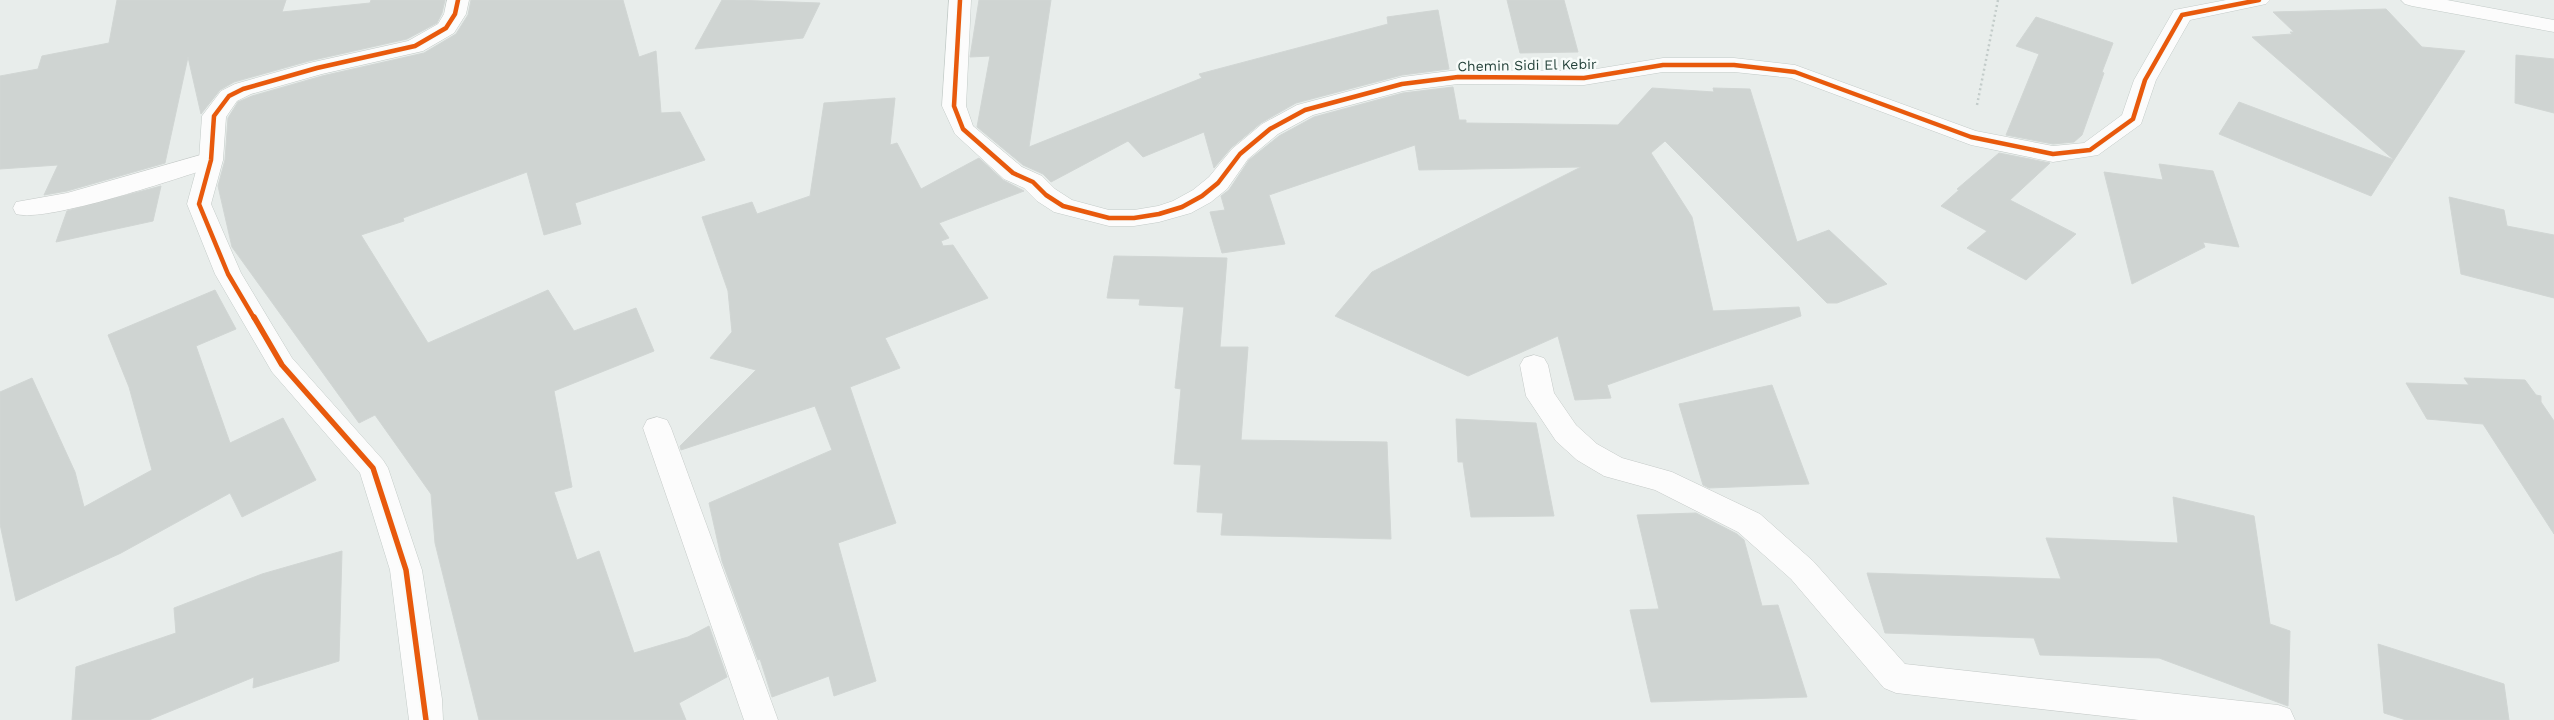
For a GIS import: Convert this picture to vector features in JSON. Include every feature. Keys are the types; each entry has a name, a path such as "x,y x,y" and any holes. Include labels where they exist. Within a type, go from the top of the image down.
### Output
{"street":[{"path":"426,720 425,699 406,570 373,468 282,365 228,274 199,204 211,160 214,116 229,96 243,89 317,68 415,46 446,28 455,14 458,0"},
{"name":"Chemin Sidi El Kebir","path":"960,0 954,106 963,129 1013,173 1033,182 1046,195 1063,206 1085,214 1109,218 1134,218 1159,214 1182,206 1202,196 1218,183 1240,154 1270,129 1306,110 1402,84 1458,78 1584,78 1663,66 1734,65 1778,70 1795,72 1970,137 2054,154 2090,150 2133,119 2145,80 2182,15 2259,0"},
{"path":"2412,0 2554,26"},
{"path":"25,208 67,201 211,160"},
{"path":"1534,365 1540,396 1566,434 1580,446 1614,468 1662,480 1749,523 1802,570 1896,678 2278,720"},
{"path":"657,428 761,720"}],"path":[{"path":"1970,137 1998,0"}],"building":[{"path":"117,0 286,0 282,12 370,3 371,0 445,0 437,23 407,39 309,61 234,82 220,90 201,114 188,57 165,163 67,191 44,195 58,165 0,169 0,76 38,69 42,56 109,43"},
{"path":"471,0 623,0 639,57 656,51 661,113 680,112 705,160 575,203 581,224 544,235 527,172 403,218 404,221 361,235 428,343 548,290 574,331 636,308 654,351 554,391 572,487 554,492 577,560 599,551 634,653 688,637 709,626 727,677 679,703 686,720 479,720 435,543 431,494 375,415 359,423 232,247 218,186 225,160 228,118 238,102 252,96 322,76 424,53 456,34 468,15"},
{"path":"722,0 820,3 803,38 695,49"},
{"path":"979,0 1051,0 1029,147 1202,78 1199,74 1388,24 1387,17 1438,10 1449,69 1402,75 1296,103 1261,123 1231,148 1214,168 1204,132 1143,157 1128,141 1051,182 1043,174 1023,165 977,127 990,56 970,57"},
{"path":"1507,0 1564,0 1578,52 1520,53"},
{"path":"2386,9 2422,47 2465,51 2394,160 2252,37 2292,34 2290,32 2294,32 2273,12"},
{"path":"2036,17 2113,43 2082,135 2074,142 2053,144 2006,135 2039,54 2016,46"},
{"path":"2516,55 2554,59 2554,113 2515,103"},
{"path":"1453,87 1459,120 1466,120 1466,123 1618,125 1652,88 1714,92 1713,88 1750,89 1797,242 1829,230 1887,284 1837,303 1827,303 1665,141 1651,153 1692,217 1713,311 1799,307 1801,316 1607,385 1611,398 1575,400 1558,336 1468,376 1335,316 1372,272 1581,167 1419,170 1415,145 1269,195 1285,244 1222,253 1210,212 1225,210 1221,196 1229,190 1249,160 1279,136 1314,117 1403,93"},
{"path":"895,98 890,145 897,143 921,189 979,158 1003,180 1024,191 939,223 949,238 941,241 943,246 953,245 988,298 885,338 900,368 850,387 896,523 838,543 876,681 834,696 829,676 772,697 760,659 758,660 722,561 709,503 832,450 815,406 681,450 680,446 756,370 710,358 732,332 728,291 702,217 752,202 757,214 810,196 824,103"},
{"path":"2239,102 2394,160 2371,196 2219,134"},
{"path":"1999,153 2050,163 2010,200 2076,234 2026,280 1967,248 1987,231 1941,206 1959,190 1957,189"},
{"path":"2159,164 2213,171 2239,247 2203,242 2205,247 2132,284 2104,172 2163,180"},
{"path":"161,186 153,221 56,242 67,211"},
{"path":"2449,197 2504,210 2507,226 2554,235 2554,298 2461,274"},
{"path":"1114,256 1227,258 1220,347 1248,347 1241,440 1387,442 1391,539 1221,535 1223,513 1197,512 1201,465 1174,464 1181,389 1175,388 1184,307 1139,305 1140,299 1107,298"},
{"path":"215,290 236,329 196,346 230,443 283,418 316,480 242,517 230,493 121,553 16,601 0,524 0,392 32,378 75,472 84,507 152,470 129,387 108,335"},
{"path":"2464,378 2525,380 2536,395 2541,396 2541,402 2554,421 2554,534 2483,424 2427,419 2406,383 2469,385"},
{"path":"1772,385 1809,484 1709,488 1703,485 1679,404"},
{"path":"1456,419 1536,423 1554,516 1471,517 1463,462 1458,462"},
{"path":"2173,497 2254,516 2270,624 2290,631 2288,706 2159,658 2040,655 2034,638 1885,633 1867,573 2061,579 2046,538 2178,543"},
{"path":"1696,513 1737,534 1744,540 1762,606 1778,605 1807,697 1651,702 1630,610 1659,609 1637,515"},
{"path":"342,551 339,661 253,688 254,677 149,720 72,720 76,667 176,633 174,608 262,574"},
{"path":"2378,644 2504,684 2509,720 2406,720 2384,713"}],"cycle path":[{"path":"426,720 425,699 406,570 373,468 282,365 228,274 199,204 211,160 214,116 229,96 243,89 317,68 415,46 446,28 455,14 458,0"},
{"path":"960,0 954,106 963,129 1013,173 1033,182 1046,195 1063,206 1109,218 1134,218 1159,214 1182,207 1202,196 1218,183 1240,154 1270,129 1305,110 1402,84 1458,77 1584,78 1663,65 1734,65 1795,72 1971,137 2053,154 2090,150 2133,119 2145,80 2182,15 2259,0"}]}
